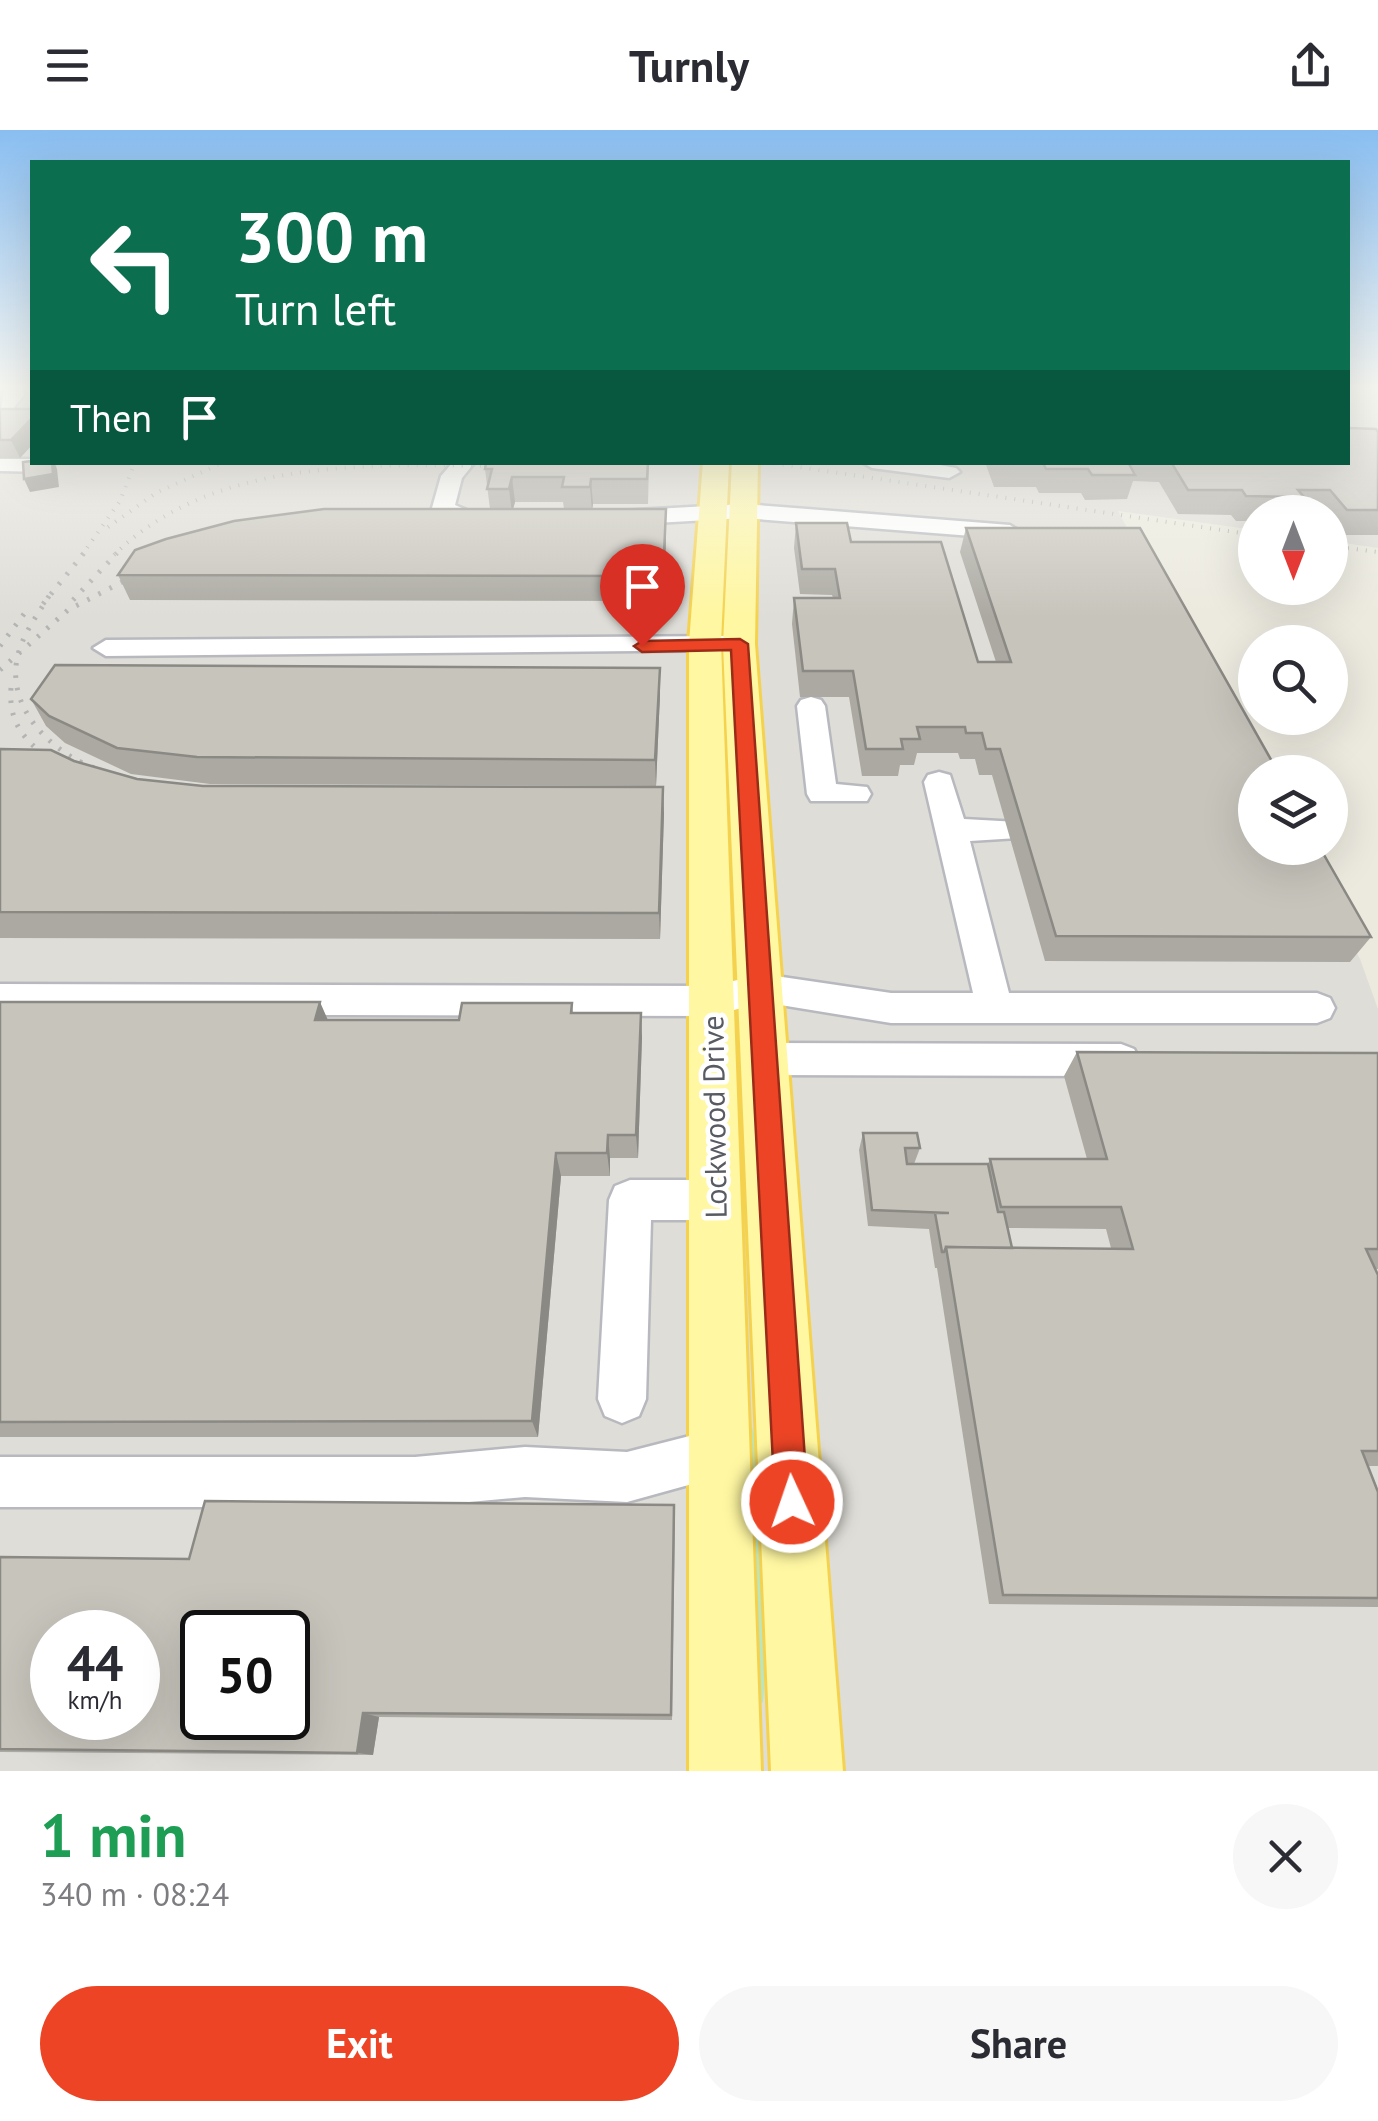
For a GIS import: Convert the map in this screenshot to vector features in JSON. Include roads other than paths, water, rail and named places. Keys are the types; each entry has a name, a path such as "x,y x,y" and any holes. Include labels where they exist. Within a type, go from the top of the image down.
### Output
{"main road":[{"name":"Lockwood Drive","path":"717,465 729,510"},
{"name":"Lockwood Drive","path":"725,1771 716,1200 738,995 722,644 729,510 744,465"},
{"name":"Lockwood Drive","path":"738,995 766,1059 807,1771"},
{"path":"716,1200 774,1202"},
{"path":"720,1386 785,1387"}],"lane":[{"path":"0,465 44,466"},
{"path":"462,465 452,476 443,508 466,518 504,518"},
{"path":"895,465 948,472 933,465"},
{"path":"597,518 654,518 729,510 1042,534"},
{"path":"106,648 722,644"},
{"path":"811,706 822,794 856,794"},
{"path":"939,782 995,1008"},
{"path":"951,830 1008,830"},
{"path":"0,1000 738,995 891,1008 1317,1008"},
{"path":"766,1059 1166,1060"},
{"path":"622,1400 630,1200 716,1200"},
{"path":"0,1482 416,1482 525,1472 627,1477 721,1453"}],"railway":[{"path":"82,555 120,501 134,465"},
{"path":"108,527 156,493 217,465"},
{"path":"785,465 1238,532"},
{"path":"114,555 155,522 201,498 250,482 356,467 513,466"},
{"path":"1348,548 1378,552"},
{"path":"47,598 84,553"},
{"path":"73,600 117,553"},
{"path":"19,654 68,610 147,569"},
{"path":"19,654 47,598"},
{"path":"43,604 47,598"},
{"path":"0,646 27,610"},
{"path":"0,670 19,654"},
{"path":"19,654 17,687 30,718 54,745 84,764"},
{"path":"11,688 13,713 21,732 55,763"},
{"path":"79,762 115,777"}]}
